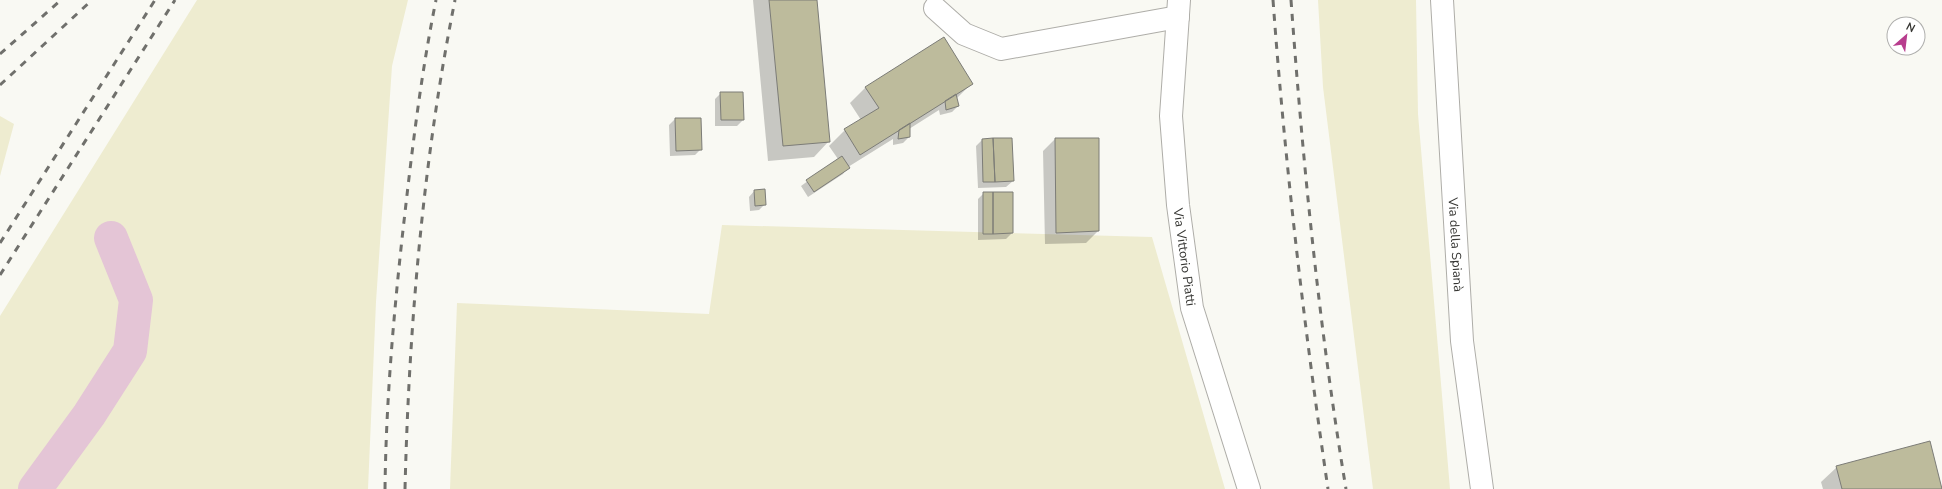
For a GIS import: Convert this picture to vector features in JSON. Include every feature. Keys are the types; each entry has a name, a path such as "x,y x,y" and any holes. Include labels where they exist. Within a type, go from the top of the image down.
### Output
{"street":[{"name":"Via della Spianà","path":"1442,0 1462,341 1482,489"},
{"name":"Via Vittorio Piatti","path":"935,8 964,34 1001,49 1178,8 1171,116 1178,205 1192,308 1249,489"}],"shaded area":[{"path":"197,0 408,0 392,66 376,302 368,489 0,489 0,316"},
{"path":"1318,0 1416,0 1418,114 1450,489 1373,489 1323,87"},
{"path":"0,116 14,124 0,176"},
{"path":"722,225 1152,237 1225,489 450,489 457,303 709,314"}],"building":[{"path":"769,0 817,0 830,142 783,146"},
{"path":"944,37 973,84 860,155 844,129 879,108 865,87"},
{"path":"720,92 743,92 744,120 721,120"},
{"path":"956,94 959,106 946,110 945,101"},
{"path":"675,118 701,118 702,150 676,151"},
{"path":"910,123 910,137 898,139 899,130"},
{"path":"993,138 995,182 983,182 982,139"},
{"path":"993,138 1012,138 1014,181 995,182"},
{"path":"1055,138 1099,138 1099,231 1056,233"},
{"path":"842,156 850,168 814,192 806,180"},
{"path":"765,189 766,205 755,206 754,190"},
{"path":"983,192 993,192 993,234 983,234"},
{"path":"993,192 1013,192 1013,233 993,234"},
{"path":"1930,441 1942,489 1842,489 1836,466"}],"waterway":[{"path":"35,489 89,415 130,351 136,300 111,238"}],"railway":[{"path":"0,54 61,0"},
{"path":"0,85 92,0"},
{"path":"0,243 155,0"},
{"path":"0,275 175,0"},
{"path":"385,489 388,395 399,270 416,119 436,0"},
{"path":"405,489 414,305 426,182 434,121 455,0"},
{"path":"1273,0 1283,123 1296,245 1328,489"},
{"path":"1291,0 1313,245 1336,428 1346,489"}]}
